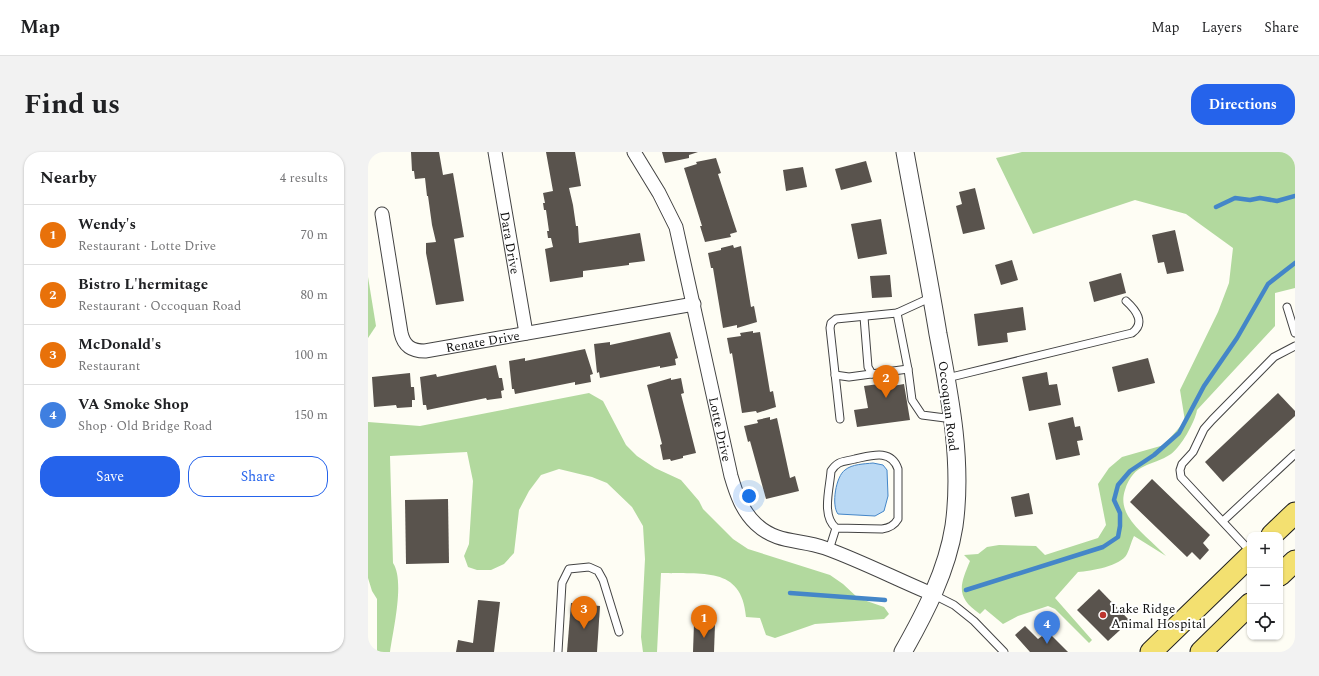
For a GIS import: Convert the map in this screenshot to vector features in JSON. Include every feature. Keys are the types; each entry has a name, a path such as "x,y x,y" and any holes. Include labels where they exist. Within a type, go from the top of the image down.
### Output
{"main road":[{"path":"1275,532 1295,513"},
{"path":"1151,652 1247,559"},
{"path":"1283,572 1295,561"},
{"path":"1201,652 1247,607"}],"street":[{"name":"Dara Drive","path":"495,152 526,333"},
{"name":"Lotte Drive","path":"634,152 659,193 676,228 731,476 742,506 757,525 770,534 787,541 829,550 932,594"},
{"name":"Occoquan Road","path":"903,652 919,624 946,557 954,527 957,479 953,419 905,152"},
{"name":"Renate Drive","path":"382,214 400,333 406,346 414,350 425,351 694,304"}],"lane":[{"path":"840,419 830,325 836,319 897,313 932,297"},
{"path":"946,378 1132,333 1139,325 1139,320 1136,310 1126,301"},
{"path":"1287,307 1295,333"},
{"path":"897,313 908,369 912,400 922,415 953,419"},
{"path":"864,317 868,367 872,374"},
{"path":"1247,548 1181,477 1180,470 1182,464 1193,452 1204,429 1212,420 1274,357 1295,346"},
{"path":"835,375 849,377 908,369"},
{"path":"868,454 882,455 896,462 898,469 898,514 895,523 889,528 882,529 836,528 831,524 828,515 831,471 835,465 838,462 852,460 868,454"},
{"path":"1223,521 1295,454"},
{"path":"829,550 836,528"},
{"path":"558,652 562,583 569,569 589,567 598,571 603,580 619,632"},
{"path":"932,594 954,605 974,621 1004,652"}],"green space":[{"path":"1022,152 1295,152 1295,288 1275,293 1275,326 1197,410 1191,427 1175,451 1164,458 1144,466 1133,474 1129,481 1124,497 1126,513 1136,527 1166,556 1134,536 1127,554 1119,562 1105,567 1078,572 1055,598 1092,640 1089,643 1055,609 1048,606 1018,616 1003,624 985,609 980,614 966,602 963,596 962,584 970,561 964,555 978,554 987,547 999,545 1036,546 1045,555 1098,538 1106,525 1098,484 1109,468 1122,457 1164,445 1185,421 1180,390 1218,312 1229,283 1233,248 1186,214 1135,200 1033,234 996,158"},
{"path":"368,277 376,326 368,338"},
{"path":"589,393 603,401 626,445 637,456 655,468 681,480 699,501 703,509 733,539 748,549 830,575 843,584 858,598 884,607 889,614 884,619 815,624 775,638 766,635 760,618 746,617 743,600 737,588 728,581 717,576 704,574 661,573 657,652 643,652 641,637 645,559 643,526 632,507 607,483 592,477 559,469 541,475 529,491 519,510 514,553 504,564 491,570 477,570 468,567 464,556 469,544 473,481 467,452 390,456 393,563 398,581 398,593 390,652 377,652 377,599 372,591 368,578 368,422 420,426"}],"water":[{"path":"873,463 883,465 887,470 888,496 884,511 875,516 838,514 836,510 835,498 837,484 842,473 851,467"}],"building":[{"path":"411,152 439,152 443,175 453,173 464,237 454,239 464,301 436,305 426,253 426,243 436,242 425,178 415,179 414,171 412,171"},
{"path":"546,152 575,152 581,186 569,188 576,226 578,226 579,243 640,233 645,261 629,263 629,265 583,271 583,277 550,282 545,249 553,247 551,238 548,238 547,231 549,231 546,210 544,210 543,203 545,203 543,193 553,191"},
{"path":"662,152 698,152 689,155 689,158 665,163"},
{"path":"716,158 721,173 718,174 737,232 730,234 731,237 705,242 700,226 702,226 684,168 697,164 696,162"},
{"path":"866,161 872,182 841,190 835,169"},
{"path":"803,167 807,187 786,191 783,170"},
{"path":"975,188 985,229 963,234 956,206 962,204 959,192"},
{"path":"881,219 887,254 858,259 851,224"},
{"path":"1175,230 1184,271 1167,274 1164,262 1158,263 1152,235"},
{"path":"733,245 734,248 741,246 751,307 754,306 757,322 737,328 737,325 723,328 713,268 711,268 708,253"},
{"path":"1012,260 1018,280 1001,285 995,265"},
{"path":"1121,273 1126,293 1094,302 1089,282"},
{"path":"890,275 892,297 872,298 870,276"},
{"path":"1023,307 1026,330 1007,333 1008,342 978,346 974,314"},
{"path":"753,331 753,333 760,332 770,392 773,391 776,407 757,413 756,411 742,413 732,353 730,354 727,338 741,336 740,333"},
{"path":"670,332 678,358 675,359 676,365 660,368 660,366 600,378 599,372 597,373 594,344 610,342 610,345"},
{"path":"585,349 593,374 590,375 591,382 575,385 575,382 515,394 514,389 512,389 509,361 525,358 525,361"},
{"path":"1148,358 1155,383 1118,392 1112,367"},
{"path":"496,365 499,378 502,378 504,390 501,391 502,398 487,400 486,398 427,410 426,405 423,405 420,377 436,374 437,377"},
{"path":"1047,372 1049,385 1057,384 1061,405 1029,411 1022,377"},
{"path":"410,373 411,387 414,387 415,400 412,400 412,407 397,408 396,405 374,407 372,377"},
{"path":"671,378 671,380 681,378 684,393 681,394 696,453 671,461 670,459 663,460 660,445 662,444 647,385"},
{"path":"886,383 887,387 904,384 910,420 857,427 854,410 868,408 864,386"},
{"path":"1278,393 1295,411 1295,416 1223,482 1205,462"},
{"path":"770,417 770,420 777,418 790,478 795,476 799,491 766,499 750,441 748,442 744,426 758,423 757,420"},
{"path":"1073,417 1075,427 1080,426 1083,440 1077,441 1080,455 1056,460 1048,423"},
{"path":"1152,479 1210,535 1203,543 1209,550 1200,560 1192,552 1187,557 1130,502"},
{"path":"1029,493 1033,514 1015,517 1011,497"},
{"path":"448,499 449,563 406,564 405,500"},
{"name":"Lake Ridge Animal Hospital","path":"1099,589 1130,621 1108,641 1077,610"},
{"path":"478,600 500,602 494,652 456,652 458,640 473,643"},
{"path":"571,603 600,606 597,652 567,652"},
{"path":"694,623 715,624 714,652 693,652"},
{"path":"1025,626 1038,639 1042,636 1045,639 1050,634 1068,652 1030,652 1015,635"}],"waterway":[{"path":"1216,207 1235,198 1250,200 1260,198 1277,201 1295,196"},
{"path":"966,590 1103,547 1118,537 1120,513 1114,500 1118,485 1130,471 1154,455 1179,433 1204,386 1237,338 1268,284 1295,263"},
{"path":"790,593 885,600"}],"place":[{"name":"Bistro L'hermitage","path":"886,398"},
{"name":"Lake Ridge Animal Hospital","path":"1103,615"},
{"name":"McDonald's","path":"584,629"},
{"name":"Wendy's","path":"704,638"},
{"name":"VA Smoke Shop","path":"1047,644"}]}
